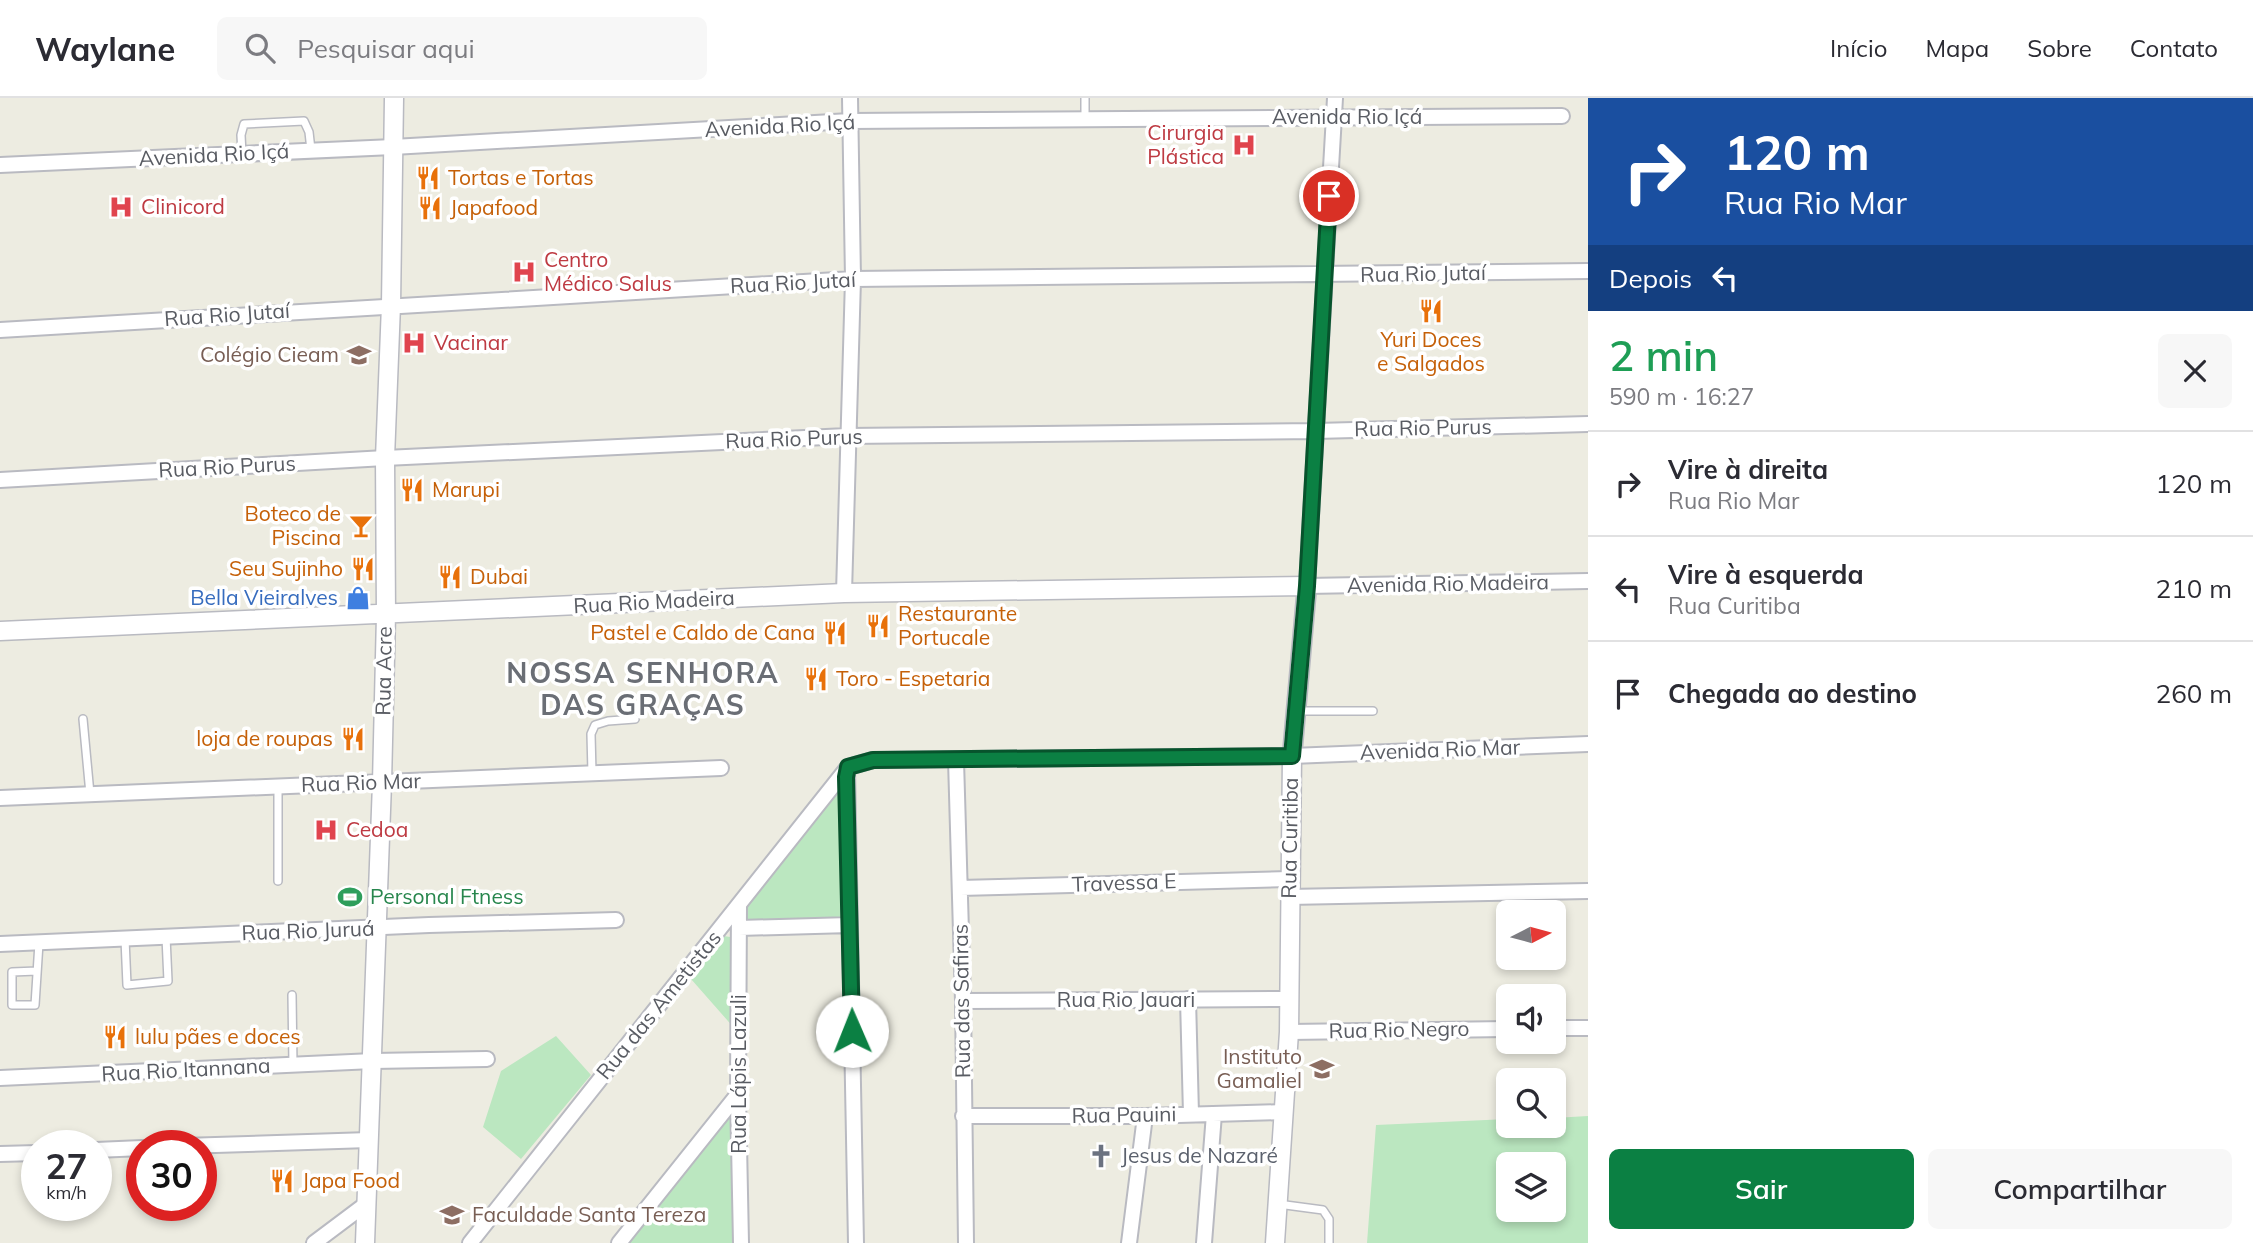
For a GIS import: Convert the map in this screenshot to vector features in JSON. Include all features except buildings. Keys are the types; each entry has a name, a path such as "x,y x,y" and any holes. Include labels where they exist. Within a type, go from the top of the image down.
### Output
{"street":[{"name":"Rua Acre","path":"365,1243 382,783 386,615 385,458 391,305 394,98"},
{"path":"844,593 846,436 853,279 850,98"},
{"name":"Rua Curitiba","path":"1275,1243 1289,1032 1292,756 1307,586 1335,98"},
{"name":"Avenida Rio Içá","path":"0,165 393,147 850,121 1562,116"},
{"name":"Rua Rio Jutaí","path":"0,330 853,279 1588,271"},
{"name":"Rua Rio Purus","path":"0,480 846,436 1316,431 1588,424"},
{"name":"Avenida Rio Madeira","path":"1307,586 1588,581"},
{"name":"Rua Rio Madeira","path":"0,631 844,593 1307,586"},
{"name":"Avenida Rio Mar","path":"1292,756 1588,744"},
{"path":"856,1243 846,777 848,767 873,760 1292,756"},
{"name":"Rua das Safiras","path":"956,760 966,1243"},
{"name":"Rua das Ametistas","path":"470,1243 848,767"},
{"name":"Rua Rio Mar","path":"0,798 721,768"},
{"name":"Travessa E","path":"960,888 1289,879"},
{"path":"1289,897 1588,891"},
{"name":"Rua Lápis Lazuli","path":"739,905 738,1094 741,1243"},
{"name":"Rua Rio Juruá","path":"0,944 617,920"},
{"path":"738,928 850,925"},
{"path":"1188,999 1191,1114"},
{"name":"Rua Rio Jauari","path":"963,1001 1289,999"},
{"path":"1566,1028 1588,1028"},
{"name":"Rua Rio Negro","path":"1289,1032 1496,1029"},
{"path":"373,1061 487,1059"},
{"name":"Rua Rio Itannana","path":"0,1078 373,1061"},
{"path":"619,1243 738,1094"},
{"name":"Rua Pauini","path":"963,1116 1145,1116 1284,1112"},
{"path":"1204,1243 1213,1114"},
{"path":"1129,1243 1145,1116"},
{"path":"217,1145 369,1140"},
{"path":"0,1154 21,1153"},
{"path":"314,1243 366,1204"}],"lane":[{"path":"1085,98 1085,120"},
{"path":"242,154 241,135 244,124 292,120 303,121 309,132 312,151"},
{"path":"1296,712 1373,711"},
{"path":"83,719 90,794"},
{"path":"592,774 591,734 595,725 635,719"},
{"path":"278,787 278,881"},
{"path":"125,939 127,985 168,981 166,937"},
{"path":"37,971 12,972 12,1005 35,1005 39,942"},
{"path":"292,995 293,1065"},
{"path":"1278,1204 1323,1210 1329,1219 1329,1243"}],"green space":[{"path":"843,783 846,917 744,922 745,905"},
{"path":"724,936 733,941 735,1029 691,979"},
{"path":"556,1036 591,1075 521,1159 483,1127 501,1071"},
{"path":"729,1116 733,1117 738,1243 626,1243"},
{"path":"1588,1116 1588,1243 1367,1243 1376,1125 1496,1120 1496,1138 1566,1138 1566,1117"}],"place":[{"name":"Cirurgia Plástica","path":"1244,145"},
{"name":"Tortas e Tortas","path":"428,178"},
{"name":"Clinicord","path":"121,207"},
{"name":"Japafood","path":"430,208"},
{"name":"Centro Médico Salus","path":"524,272"},
{"name":"Yuri Doces e Salgados","path":"1431,311"},
{"name":"Vacinar","path":"414,343"},
{"name":"Colégio Cieam","path":"359,355"},
{"name":"Marupi","path":"412,490"},
{"name":"Boteco de Piscina","path":"361,526"},
{"name":"Seu Sujinho","path":"363,569"},
{"name":"Dubai","path":"450,577"},
{"name":"Bella Vieiralves","path":"358,598"},
{"name":"Restaurante Portucale","path":"878,626"},
{"name":"Pastel e Caldo de Cana","path":"835,633"},
{"name":"Toro - Espetaria","path":"816,679"},
{"name":"loja de roupas","path":"353,739"},
{"name":"Cedoa","path":"326,830"},
{"name":"Personal Ftness","path":"350,897"},
{"name":"lulu pães e doces","path":"115,1037"},
{"name":"Instituto Gamaliel","path":"1322,1069"},
{"name":"Jesus de Nazaré","path":"1101,1156"},
{"name":"Japa Food","path":"282,1181"},
{"name":"Faculdade Santa Tereza","path":"452,1215"}],"district":[{"name":"NOSSA SENHORA DAS GRAÇAS","path":"643,689"}],"route":[{"path":"852,1031 846,777 848,767 873,760 1292,756 1307,586 1329,196"}]}
